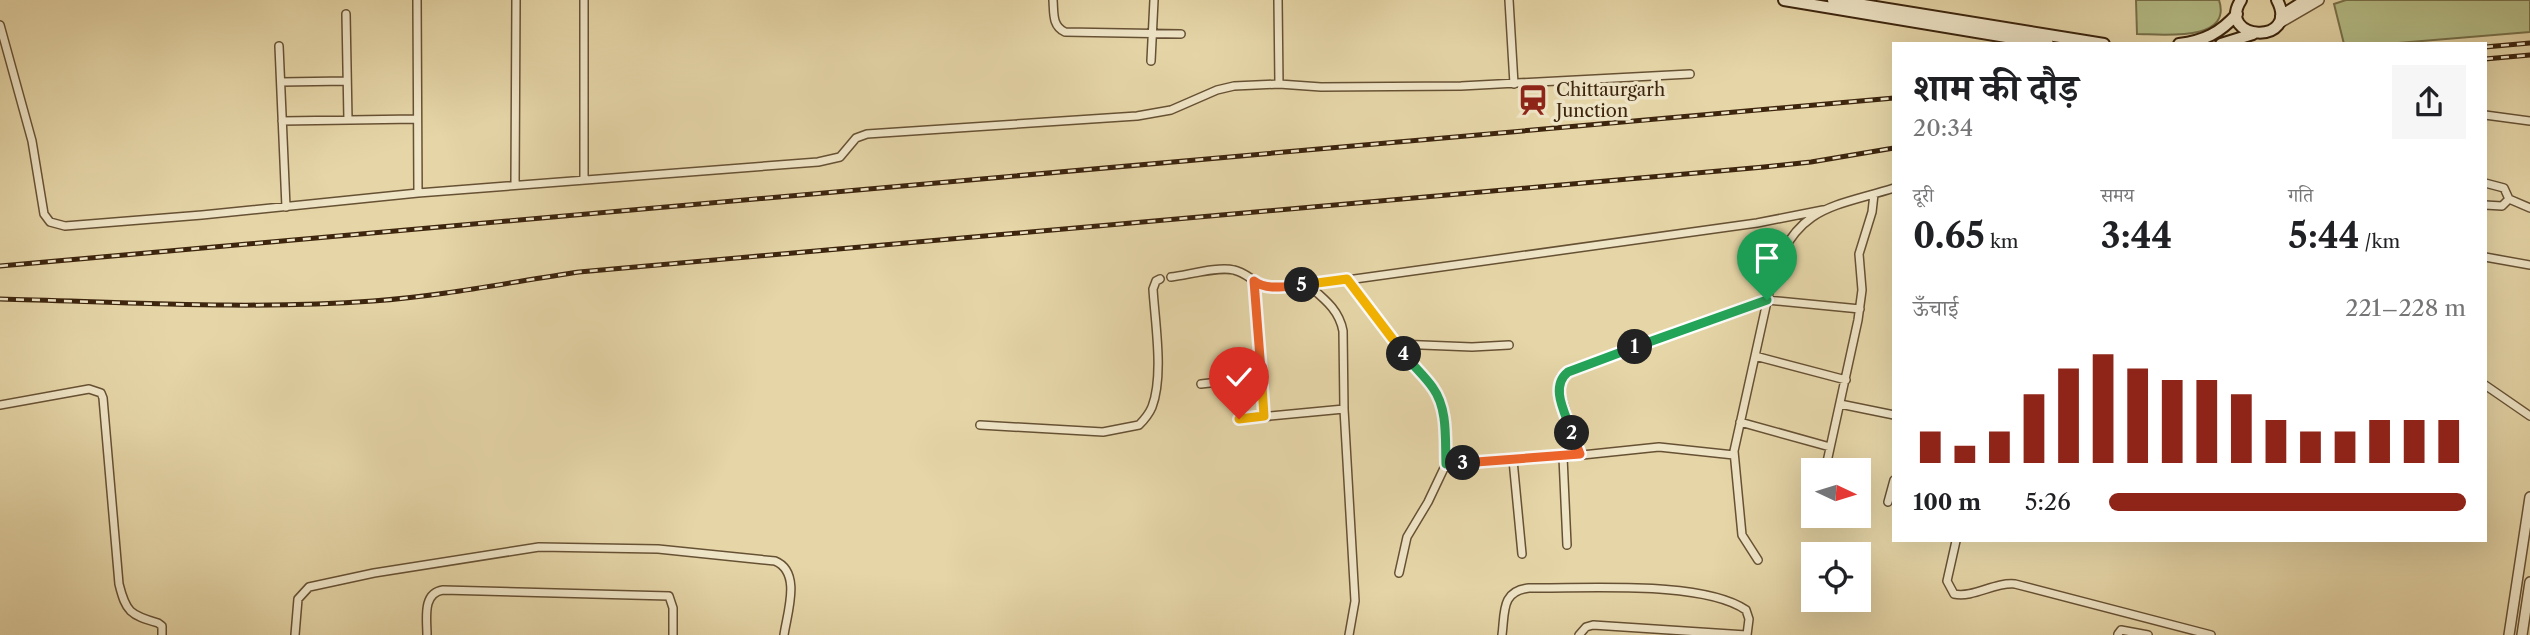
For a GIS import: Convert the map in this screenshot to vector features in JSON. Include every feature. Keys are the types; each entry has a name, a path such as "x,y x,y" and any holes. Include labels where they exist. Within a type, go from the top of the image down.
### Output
{"main road":[{"path":"1784,0 1829,2 2091,42"},
{"path":"2277,0 2279,20"},
{"path":"2227,42 2271,31 2279,20 2306,0"},
{"path":"1829,2 2038,42"},
{"path":"2238,5 2239,23 2253,34"},
{"path":"2191,42 2217,33 2238,5"}],"street":[{"path":"417,0 418,193"},
{"path":"515,186 516,0"},
{"path":"584,0 584,180"},
{"path":"1053,0 1054,20 1057,27 1065,32 1181,34"},
{"path":"1151,61 1154,0"},
{"path":"1278,0 1279,84"},
{"path":"1509,0 1514,84"},
{"path":"2279,20 2319,0"},
{"path":"346,14 348,120"},
{"path":"0,25 32,141 44,214 50,222 65,226 418,193 818,162 840,157 856,138 867,134 1137,116 1171,110 1217,90 1234,86 1514,84 1690,74"},
{"path":"279,46 286,207"},
{"path":"281,82 347,81"},
{"path":"2487,115 2530,121"},
{"path":"282,121 417,119"},
{"path":"2487,184 2504,188 2509,199 2530,208"},
{"path":"1171,277 1232,269 1260,285 1270,287 1307,284 1757,223 1823,210 1892,189"},
{"path":"1828,458 1860,309 1862,290 1859,254 1872,212 1874,194"},
{"path":"2487,205 2502,206 2509,199"},
{"path":"1758,560 1742,535 1734,456 1740,422 1774,270 1783,248 1794,232 1807,219 1823,210"},
{"path":"2487,257 2530,265"},
{"path":"980,425 1103,432 1139,425 1152,407 1155,389 1157,369 1153,289 1156,281 1160,279"},
{"path":"1347,279 1432,386 1443,410 1446,464 1428,502 1412,526 1399,573"},
{"path":"1254,281 1264,416"},
{"path":"1307,284 1333,307 1342,322 1355,601 1349,635"},
{"path":"1580,454 1559,396 1561,377 1568,372 1767,300 1860,309"},
{"path":"1396,344 1472,347 1509,345"},
{"path":"1755,356 1846,380"},
{"path":"1201,384 1262,377"},
{"path":"2487,386 2530,416"},
{"path":"0,405 89,389 100,393 103,398 119,584 124,603 131,614 158,623 162,626 162,635"},
{"path":"1840,404 1892,415"},
{"path":"1239,419 1344,409"},
{"path":"1740,422 1830,447"},
{"path":"1446,464 1563,457 1659,447 1734,456"},
{"path":"1563,457 1567,545"},
{"path":"1513,460 1522,554"},
{"path":"1888,502 1892,487"},
{"path":"2509,635 2530,497"},
{"path":"1956,542 1947,581 1954,594 2015,584 2211,635"},
{"path":"295,635 298,599 309,587 374,573 539,547 583,546 658,549 775,561 789,572 791,582 784,634 794,635"},
{"path":"2522,635 2530,582"},
{"path":"1502,635 1509,597 1514,591 1530,588 1684,591 1721,598 1746,610 1749,619 1746,635 1593,625 1586,626 1579,635"},
{"path":"427,635 430,596 435,591 443,590 669,596 673,608 673,635"},
{"path":"2118,634 2121,630 2127,630 2148,635"}],"green space":[{"path":"2136,0 2219,0 2220,14 2215,23 2205,30 2177,35 2137,34"},
{"path":"2346,0 2530,0 2530,32 2410,42 2344,42 2334,4"}],"railway":[{"path":"2487,47 2530,43"},
{"path":"2487,59 2530,55"},
{"path":"0,266 1892,98"},
{"path":"0,299 233,305 326,304 399,299 579,272 1764,167 1892,148"}],"place":[{"name":"Chittaurgarh Junction","path":"1533,100"}],"route":[{"path":"1239,419 1264,416 1254,281 1260,285 1279,287 1347,279 1410,363 1432,386 1440,400 1446,464 1580,454 1559,396 1561,377 1568,372 1767,300"}]}
